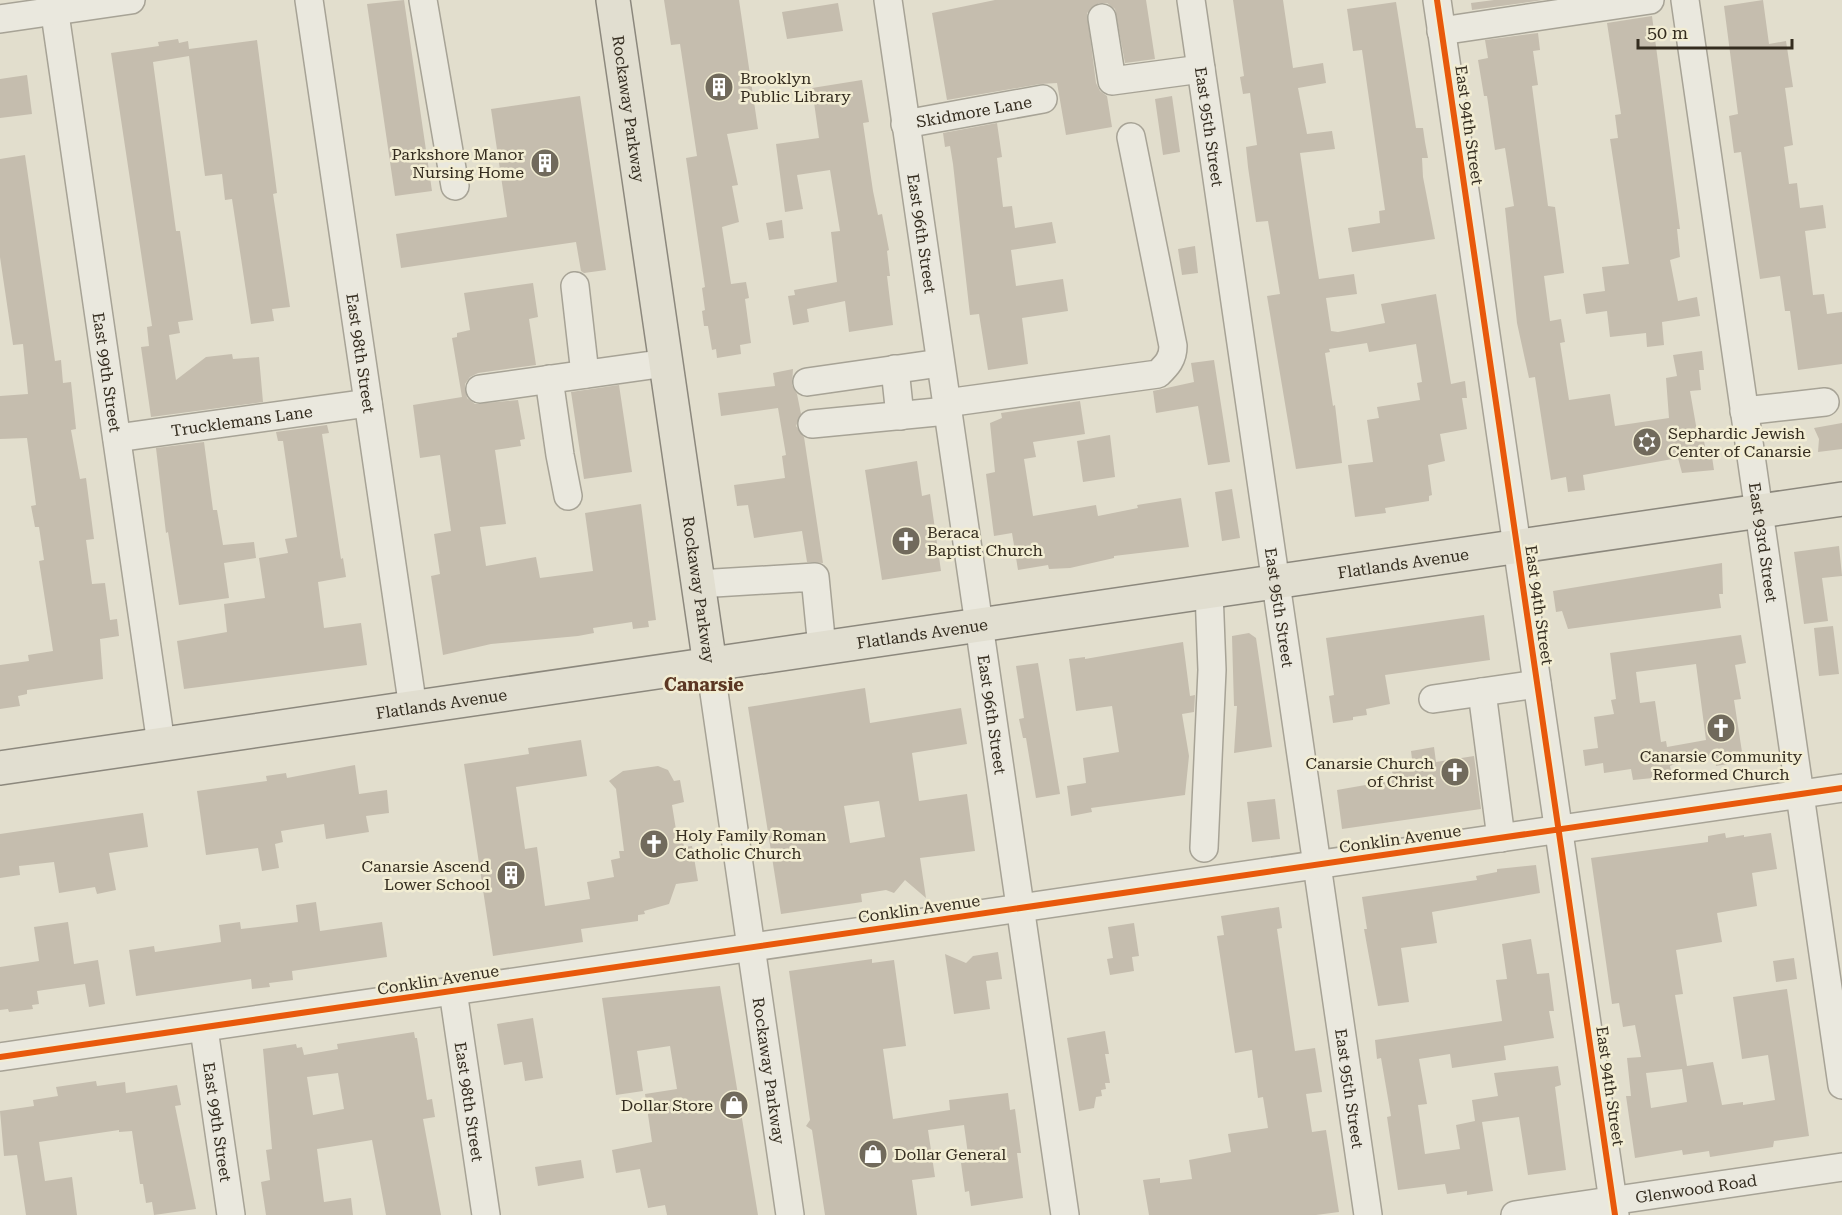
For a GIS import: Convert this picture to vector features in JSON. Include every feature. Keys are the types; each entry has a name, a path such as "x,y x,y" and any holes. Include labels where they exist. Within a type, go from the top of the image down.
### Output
{"main road":[{"name":"Rockaway Parkway","path":"613,0 710,665"},
{"name":"Flatlands Avenue","path":"0,768 1842,499"}],"street":[{"path":"0,19 54,6 131,0"},
{"name":"East 98th Street","path":"309,0 413,708"},
{"path":"423,0 455,186"},
{"name":"East 96th Street","path":"888,0 1065,1215"},
{"name":"East 95th Street","path":"1191,0 1368,1215"},
{"name":"East 94th Street","path":"1437,0 1613,1208"},
{"path":"1441,31 1650,0"},
{"name":"East 93rd Street","path":"1685,0 1842,1085"},
{"name":"East 99th Street","path":"54,6 161,744"},
{"path":"1102,18 1112,81 1201,69"},
{"name":"Skidmore Lane","path":"905,124 1043,99"},
{"path":"812,424 900,416 1158,375 1173,356 1173,346 1131,137"},
{"path":"575,286 585,374"},
{"path":"480,389 666,363"},
{"path":"807,382 940,363"},
{"path":"895,369 900,416"},
{"path":"549,379 568,496"},
{"path":"1744,411 1826,402"},
{"name":"Trucklemans Lane","path":"117,438 368,403"},
{"path":"698,584 815,577 822,648"},
{"path":"1204,849 1212,670 1209,591"},
{"name":"Rockaway Parkway","path":"710,665 790,1215"},
{"path":"1433,699 1537,684"},
{"path":"1482,692 1501,838"},
{"name":"Conklin Avenue","path":"0,1057 1842,788"},
{"name":"East 98th Street","path":"453,991 486,1215"},
{"name":"East 99th Street","path":"204,1029 231,1215"},
{"name":"Glenwood Road","path":"1515,1215 1613,1208 1842,1167"}],"building":[{"path":"404,0 432,191 395,196 367,4"},
{"path":"664,0 739,0 758,129 727,134 738,185 732,186 739,222 722,227 731,284 746,282 749,298 745,299 751,343 740,345 741,354 717,358 716,349 712,350 708,326 704,326 702,311 705,310 702,288 705,287 686,158 697,156 680,44 671,45"},
{"path":"995,0 1146,0 1155,59 1125,63 1115,9 1107,3 1099,3 1087,13 1096,83 1100,91 1107,96 1112,127 1066,135 1057,83 947,100 932,13"},
{"path":"1233,0 1283,0 1293,68 1323,63 1326,83 1298,88 1307,134 1332,131 1335,149 1300,153 1319,279 1354,274 1357,294 1326,298 1331,331 1338,332 1385,323 1381,304 1436,294 1451,384 1465,381 1467,398 1462,398 1467,429 1440,434 1445,461 1428,465 1432,495 1429,496 1429,501 1385,508 1386,513 1355,517 1348,465 1373,462 1367,420 1379,418 1377,407 1420,400 1417,383 1422,382 1416,344 1369,352 1367,343 1329,349 1330,352 1325,353 1333,406 1335,405 1342,463 1296,469 1267,296 1280,294 1268,221 1256,222 1246,147 1257,145 1250,93 1243,94 1240,77 1244,76"},
{"path":"1494,0 1543,0 1472,10 1471,3"},
{"path":"1763,0 1769,44 1786,41 1793,87 1785,88 1793,145 1784,147 1789,184 1797,183 1800,208 1823,205 1826,228 1805,231 1813,295 1824,294 1827,314 1842,312 1842,364 1798,370 1790,311 1785,311 1780,276 1760,279 1741,152 1734,153 1729,116 1738,114 1724,6"},
{"path":"1396,2 1416,128 1423,128 1428,158 1422,158 1423,177 1435,239 1352,252 1348,228 1380,223 1379,211 1385,210 1362,50 1353,51 1347,9"},
{"path":"838,3 843,31 787,39 782,12"},
{"path":"1652,16 1680,229 1677,229 1680,257 1670,260 1678,301 1697,297 1700,316 1662,322 1664,345 1647,347 1646,333 1610,337 1607,311 1586,314 1583,294 1605,291 1602,267 1629,264 1610,139 1618,138 1615,115 1621,114 1607,23"},
{"path":"1538,33 1540,50 1533,51 1538,85 1532,86 1548,206 1555,207 1564,273 1544,276 1550,321 1561,319 1565,342 1560,343 1569,400 1610,394 1615,426 1669,418 1666,378 1677,376 1673,355 1702,351 1704,370 1699,370 1701,390 1690,391 1698,437 1703,436 1706,451 1711,450 1714,470 1682,473 1678,458 1583,475 1585,490 1568,492 1566,477 1551,480 1535,377 1529,378 1517,323 1505,208 1514,206 1505,148 1495,150 1487,96 1484,96 1478,60 1488,58 1485,40"},
{"path":"178,39 179,43 188,41 189,49 257,40 277,193 273,194 290,307 272,309 274,321 251,324 232,199 225,200 222,174 205,176 189,56 153,62 176,231 180,231 193,320 178,322 180,333 169,335 176,380 206,357 232,354 233,359 259,357 263,402 151,417 141,347 149,346 147,327 152,326 111,53 159,46 158,42"},
{"path":"27,75 32,114 0,118 0,79"},
{"path":"862,80 869,122 863,123 873,191 878,215 882,214 889,250 887,251 890,276 887,276 893,325 849,332 845,301 807,309 809,322 793,325 788,296 795,295 794,290 837,282 831,232 840,231 830,170 797,175 803,209 785,212 776,144 819,138 812,88"},
{"name":"Parkshore Manor Nursing Home","path":"580,96 606,270 584,273 581,271 576,242 401,268 396,234 507,217 491,109"},
{"path":"1172,96 1180,152 1163,155 1155,99"},
{"path":"997,123 1002,157 997,158 1003,207 1012,206 1015,228 1052,222 1056,243 1011,250 1016,286 1063,279 1068,311 1022,318 1028,364 988,370 979,314 970,315 953,164 950,146 945,147 943,133"},
{"path":"25,155 55,361 61,360 63,383 71,382 76,429 71,430 80,479 86,478 94,539 86,540 92,584 105,583 110,620 117,619 119,636 100,639 103,679 27,690 27,694 18,696 20,706 0,709 0,665 29,661 28,655 53,651 39,561 44,560 39,527 35,527 31,506 36,505 27,438 0,439 0,396 28,394 23,344 13,345 0,257 0,159"},
{"path":"782,220 784,238 769,240 766,223"},
{"path":"1195,246 1198,273 1182,275 1178,249"},
{"path":"533,283 538,317 529,319 536,365 478,373 470,377 465,384 467,398 475,404 518,400 525,439 520,440 521,446 495,450 506,524 480,527 486,566 536,557 540,578 593,571 585,513 641,504 656,620 648,621 649,627 633,629 632,622 593,628 594,633 578,636 491,644 443,655 431,576 440,574 434,534 451,531 440,455 420,458 413,405 462,397 452,338 457,337 457,333 470,330 464,293"},
{"path":"1214,360 1230,462 1208,465 1198,406 1156,413 1153,391 1194,382 1191,363"},
{"path":"793,369 792,385 797,394 801,414 796,426 804,437 823,563 807,562 802,531 754,538 748,505 737,506 734,485 785,478 782,456 786,455 778,408 721,416 718,393 775,386 773,373"},
{"path":"619,385 632,472 584,479 571,392"},
{"path":"1080,401 1085,434 1033,442 1036,457 1024,459 1033,516 1096,505 1098,516 1138,508 1137,505 1181,498 1189,547 1114,556 1114,558 1070,568 1049,569 1048,565 1018,570 1012,533 994,536 986,474 995,472 990,423 1002,418 1001,413"},
{"path":"1842,423 1842,449 1818,452 1819,439 1814,428"},
{"path":"327,425 329,433 322,434 341,559 343,558 346,577 318,582 324,628 361,623 367,665 184,689 177,641 227,632 224,604 265,598 259,558 288,553 285,539 297,537 283,441 278,441 276,432"},
{"path":"1110,435 1115,477 1083,482 1077,441"},
{"path":"204,442 213,510 217,510 223,545 254,542 256,558 224,563 229,598 179,605 168,532 166,533 156,448"},
{"name":"Beraca Baptist Church","path":"917,461 922,496 930,494 941,571 882,580 865,470"},
{"path":"1232,489 1240,538 1222,541 1215,492"},
{"path":"1839,546 1842,576 1822,578 1828,621 1804,624 1794,552"},
{"path":"1722,563 1723,594 1719,594 1721,608 1568,629 1562,611 1556,612 1553,591"},
{"path":"1484,615 1490,660 1385,675 1390,704 1366,709 1367,715 1353,717 1353,720 1333,723 1329,696 1334,695 1326,638"},
{"path":"1833,626 1839,674 1819,676 1814,628"},
{"path":"1249,633 1256,638 1272,747 1234,753 1237,706 1234,706 1232,636"},
{"path":"1741,635 1746,663 1735,665 1741,699 1734,700 1742,752 1732,754 1734,763 1716,766 1715,756 1680,762 1670,766 1673,779 1654,782 1653,778 1633,780 1631,769 1604,773 1603,763 1585,766 1583,750 1598,748 1594,717 1614,714 1611,700 1616,699 1610,653","holes":["1696,664 1706,740 1667,747 1666,741 1661,742 1655,701 1640,703 1636,672"]},
{"path":"1183,642 1190,696 1195,695 1194,712 1182,714 1189,756 1185,795 1091,808 1092,812 1071,816 1067,786 1086,783 1083,758 1119,752 1112,706 1076,711 1069,659 1085,657 1085,659"},
{"path":"1038,663 1060,794 1036,798 1026,738 1023,738 1019,719 1024,718 1016,666"},
{"path":"865,688 870,723 961,708 967,744 912,753 919,801 967,794 975,851 920,858 926,898 905,880 894,893 886,890 861,894 862,902 781,914 748,707","holes":["879,801 885,837 850,843 844,806"]},
{"path":"581,740 587,776 516,787 525,849 537,847 545,906 590,899 587,882 614,877 611,860 620,858 619,851 624,851 616,789 609,781 623,771 658,766 668,770 674,781 680,780 684,802 672,805 678,842 683,841 684,847 692,846 698,881 676,884 669,904 644,911 645,914 638,915 638,921 581,929 583,942 493,956 464,764 529,754 528,748"},
{"path":"1434,747 1436,762 1474,756 1481,809 1342,829 1337,790 1394,780 1392,771 1413,767 1411,751"},
{"path":"355,765 359,794 387,790 389,813 366,816 369,832 326,839 324,824 281,831 283,842 275,844 279,868 262,871 258,848 206,855 197,791 267,781 266,776 286,773 287,778"},
{"path":"1275,799 1280,839 1252,842 1247,802"},
{"path":"143,813 148,847 109,853 116,890 97,894 95,887 59,893 54,862 19,866 20,875 0,878 0,834"},
{"path":"1725,833 1726,838 1771,833 1777,869 1752,873 1757,906 1717,913 1722,942 1676,950 1683,994 1675,995 1687,1066 1713,1062 1722,1105 1743,1102 1743,1105 1775,1100 1768,1055 1742,1059 1733,997 1787,989 1809,1136 1774,1141 1773,1147 1710,1157 1709,1151 1683,1155 1682,1150 1635,1158 1626,1096 1631,1096 1627,1058 1641,1057 1635,1025 1623,1027 1619,1003 1612,1004 1591,858 1708,842 1708,836","holes":["1682,1069 1687,1102 1651,1108 1646,1073"]},
{"path":"1536,865 1540,893 1432,912 1437,943 1401,948 1409,1002 1378,1006 1364,929 1367,929 1362,897 1477,880 1476,876 1497,872 1497,869"},
{"path":"316,902 320,931 382,922 387,957 292,971 293,980 269,983 270,987 252,989 251,979 136,996 129,950 154,946 155,952 221,942 219,925 240,922 241,929 298,922 296,905"},
{"path":"1279,907 1282,928 1277,929 1295,1051 1315,1048 1322,1092 1306,1094 1312,1132 1326,1130 1339,1212 1316,1215 1149,1215 1143,1180 1160,1178 1160,1183 1192,1179 1189,1160 1231,1152 1228,1134 1268,1128 1263,1097 1258,1098 1252,1050 1235,1053 1217,936 1224,935 1221,916"},
{"path":"68,922 74,964 98,960 105,1004 89,1007 85,984 37,991 39,1004 32,1005 33,1009 9,1012 8,1009 0,1010 0,967 39,961 34,927"},
{"path":"1134,923 1139,956 1132,957 1134,971 1110,975 1107,959 1113,958 1108,927"},
{"path":"1531,939 1537,974 1549,973 1554,1011 1549,1011 1554,1038 1504,1046 1506,1060 1452,1068 1450,1054 1419,1059 1427,1104 1418,1105 1425,1154 1460,1149 1456,1125 1475,1121 1472,1100 1498,1096 1494,1073 1558,1066 1561,1085 1555,1087 1566,1170 1528,1175 1519,1117 1482,1122 1493,1191 1467,1195 1467,1191 1447,1194 1445,1184 1398,1190 1387,1117 1391,1116 1381,1058 1377,1059 1375,1040 1502,1021 1496,980 1507,979 1502,944"},
{"path":"998,952 1002,979 986,981 990,1009 954,1014 945,954 966,963 973,956"},
{"path":"1794,958 1797,979 1776,982 1773,961"},
{"path":"872,959 872,963 894,960 906,1046 883,1049 893,1119 950,1110 949,1100 1008,1093 1010,1110 1015,1109 1021,1153 1017,1153 1023,1198 971,1206 969,1191 965,1192 961,1163 969,1162 964,1125 928,1130 935,1177 912,1180 917,1215 825,1215 812,1130 806,1126 810,1120 789,971"},
{"path":"720,986 758,1215 667,1215 665,1205 648,1208 640,1169 616,1173 612,1150 652,1142 645,1094 677,1089 670,1046 637,1051 643,1091 616,1095 602,998"},
{"path":"533,1018 543,1078 525,1081 522,1062 504,1065 497,1024"},
{"path":"1105,1031 1109,1054 1105,1054 1110,1083 1105,1083 1106,1089 1101,1090 1102,1096 1096,1097 1094,1108 1079,1111 1067,1038"},
{"path":"414,1032 417,1038 427,1100 432,1099 435,1117 423,1119 441,1215 386,1215 372,1140 317,1149 324,1202 351,1198 353,1215 266,1215 261,1182 270,1180 266,1150 272,1149 263,1049 296,1044 297,1048 302,1047 304,1055 338,1049 337,1044","holes":["338,1073 344,1109 313,1115 307,1077"]},
{"path":"96,1081 97,1086 125,1082 126,1093 177,1085 181,1105 175,1106 196,1209 154,1215 152,1202 146,1203 143,1184 140,1184 132,1131 119,1132 119,1130 39,1142 45,1181 72,1177 77,1215 26,1215 17,1155 4,1156 0,1111 34,1106 33,1100 58,1096 56,1087"},
{"path":"581,1160 584,1178 538,1186 535,1167"}],"cycle path":[{"path":"1437,0 1615,1215"},
{"path":"0,1057 1842,788"}],"place":[{"name":"Brooklyn Public Library","path":"719,87"},
{"name":"Parkshore Manor Nursing Home","path":"545,163"},
{"name":"Sephardic Jewish Center of Canarsie","path":"1647,442"},
{"name":"Beraca Baptist Church","path":"906,541"},
{"name":"Canarsie Community Reformed Church","path":"1721,728"},
{"name":"Canarsie Church of Christ","path":"1455,772"},
{"name":"Holy Family Roman Catholic Church","path":"654,844"},
{"name":"Canarsie Ascend Lower School","path":"511,875"},
{"name":"Dollar Store","path":"734,1105"},
{"name":"Dollar General","path":"873,1154"}],"district":[{"name":"Canarsie","path":"704,684"}]}
